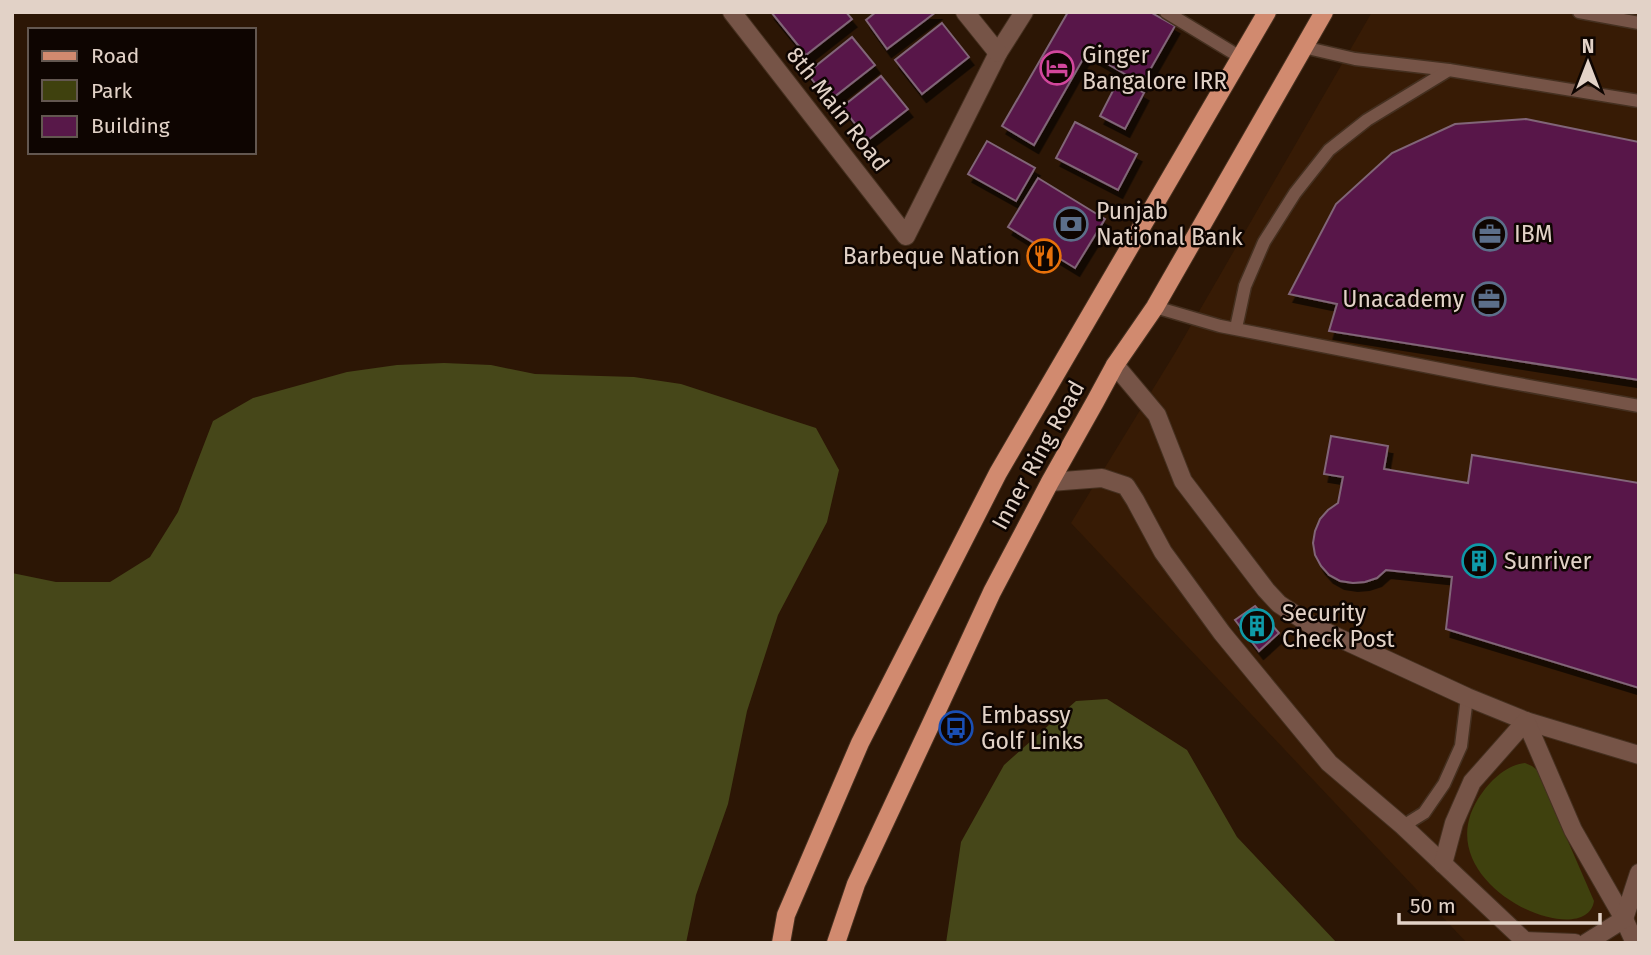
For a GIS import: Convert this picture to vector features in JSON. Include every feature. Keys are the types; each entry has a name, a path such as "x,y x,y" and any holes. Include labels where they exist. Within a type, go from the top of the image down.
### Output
{"main road":[{"name":"Inner Ring Road","path":"781,943 786,915 860,743 998,473 1267,12"},
{"name":"Inner Ring Road","path":"836,943 856,884 992,592 1115,365 1155,307 1324,12"}],"street":[{"name":"8th Main Road","path":"732,12 906,236 998,53"},
{"path":"965,12 998,53 1024,12"},
{"path":"1115,365 1157,415 1183,481 1279,604 1311,625 1467,697 1526,720 1639,755"},
{"path":"1050,482 1102,478 1126,486 1163,552 1222,633 1329,763 1403,827 1526,942 1575,943"},
{"path":"1443,864 1454,823 1472,782 1526,720"},
{"path":"1526,720 1573,830 1624,919 1634,943"},
{"path":"1586,943 1624,919 1639,873"}],"lane":[{"path":"1166,12 1240,57"},
{"path":"1579,12 1639,23"},
{"path":"1303,47 1355,59 1449,70 1639,101"},
{"path":"1236,328 1245,286 1264,242 1295,193 1329,150 1367,120 1449,70"},
{"path":"1155,307 1220,326 1639,407"},
{"path":"1403,827 1424,813 1444,784 1461,746 1467,697"}],"shaded area":[{"path":"1372,12 1639,12 1639,943 1467,943 1071,523 1175,353"},
{"path":"397,365 491,365 535,374 634,377 681,384 816,428 839,470 827,522 778,615 747,711 728,804 696,895 686,943 12,943 12,573 56,582 110,582 150,557 178,512 213,421 253,398 347,372"},
{"path":"1107,699 1187,750 1237,837 1337,943 946,943 961,842 1004,765 1076,701"}],"green space":[{"path":"1525,763 1537,770 1594,901 1584,916 1564,919 1538,914 1511,901 1487,881 1471,855 1468,825 1482,793 1500,774"}],"building":[{"path":"771,12 846,12 852,19 806,55"},
{"path":"876,12 936,12 887,49 866,20"},
{"name":"Ginger Bangalore IRR","path":"1068,12 1150,12 1175,26 1142,84 1087,52 1034,145 1002,126"},
{"path":"942,23 969,57 922,94 895,60"},
{"path":"852,37 875,65 829,101 807,73"},
{"path":"881,76 908,109 868,140 842,107"},
{"path":"1119,79 1144,93 1125,129 1100,116"},
{"path":"1526,119 1639,142 1639,380 1329,331 1337,304 1289,294 1336,204 1392,153 1455,124"},
{"path":"1075,122 1137,154 1118,190 1056,158"},
{"path":"987,141 1035,168 1016,201 968,174"},
{"path":"1038,178 1105,219 1075,268 1008,227"},
{"name":"Sunriver","path":"1331,436 1388,446 1384,469 1468,483 1472,455 1639,483 1639,688 1446,629 1452,577 1386,570 1377,578 1353,583 1340,581 1329,575 1315,555 1313,543 1320,519 1338,503 1343,477 1324,474"},
{"name":"Security Check Post","path":"1255,606 1279,633 1259,651 1235,620"}],"place":[{"name":"Ginger Bangalore IRR","path":"1057,68"},
{"name":"Punjab National Bank","path":"1071,224"},
{"name":"IBM","path":"1490,234"},
{"name":"Barbeque Nation","path":"1044,256"},
{"name":"Unacademy","path":"1489,299"},
{"name":"Sunriver","path":"1479,561"},
{"name":"Security Check Post","path":"1257,626"},
{"name":"Embassy Golf Links","path":"956,728"}]}
